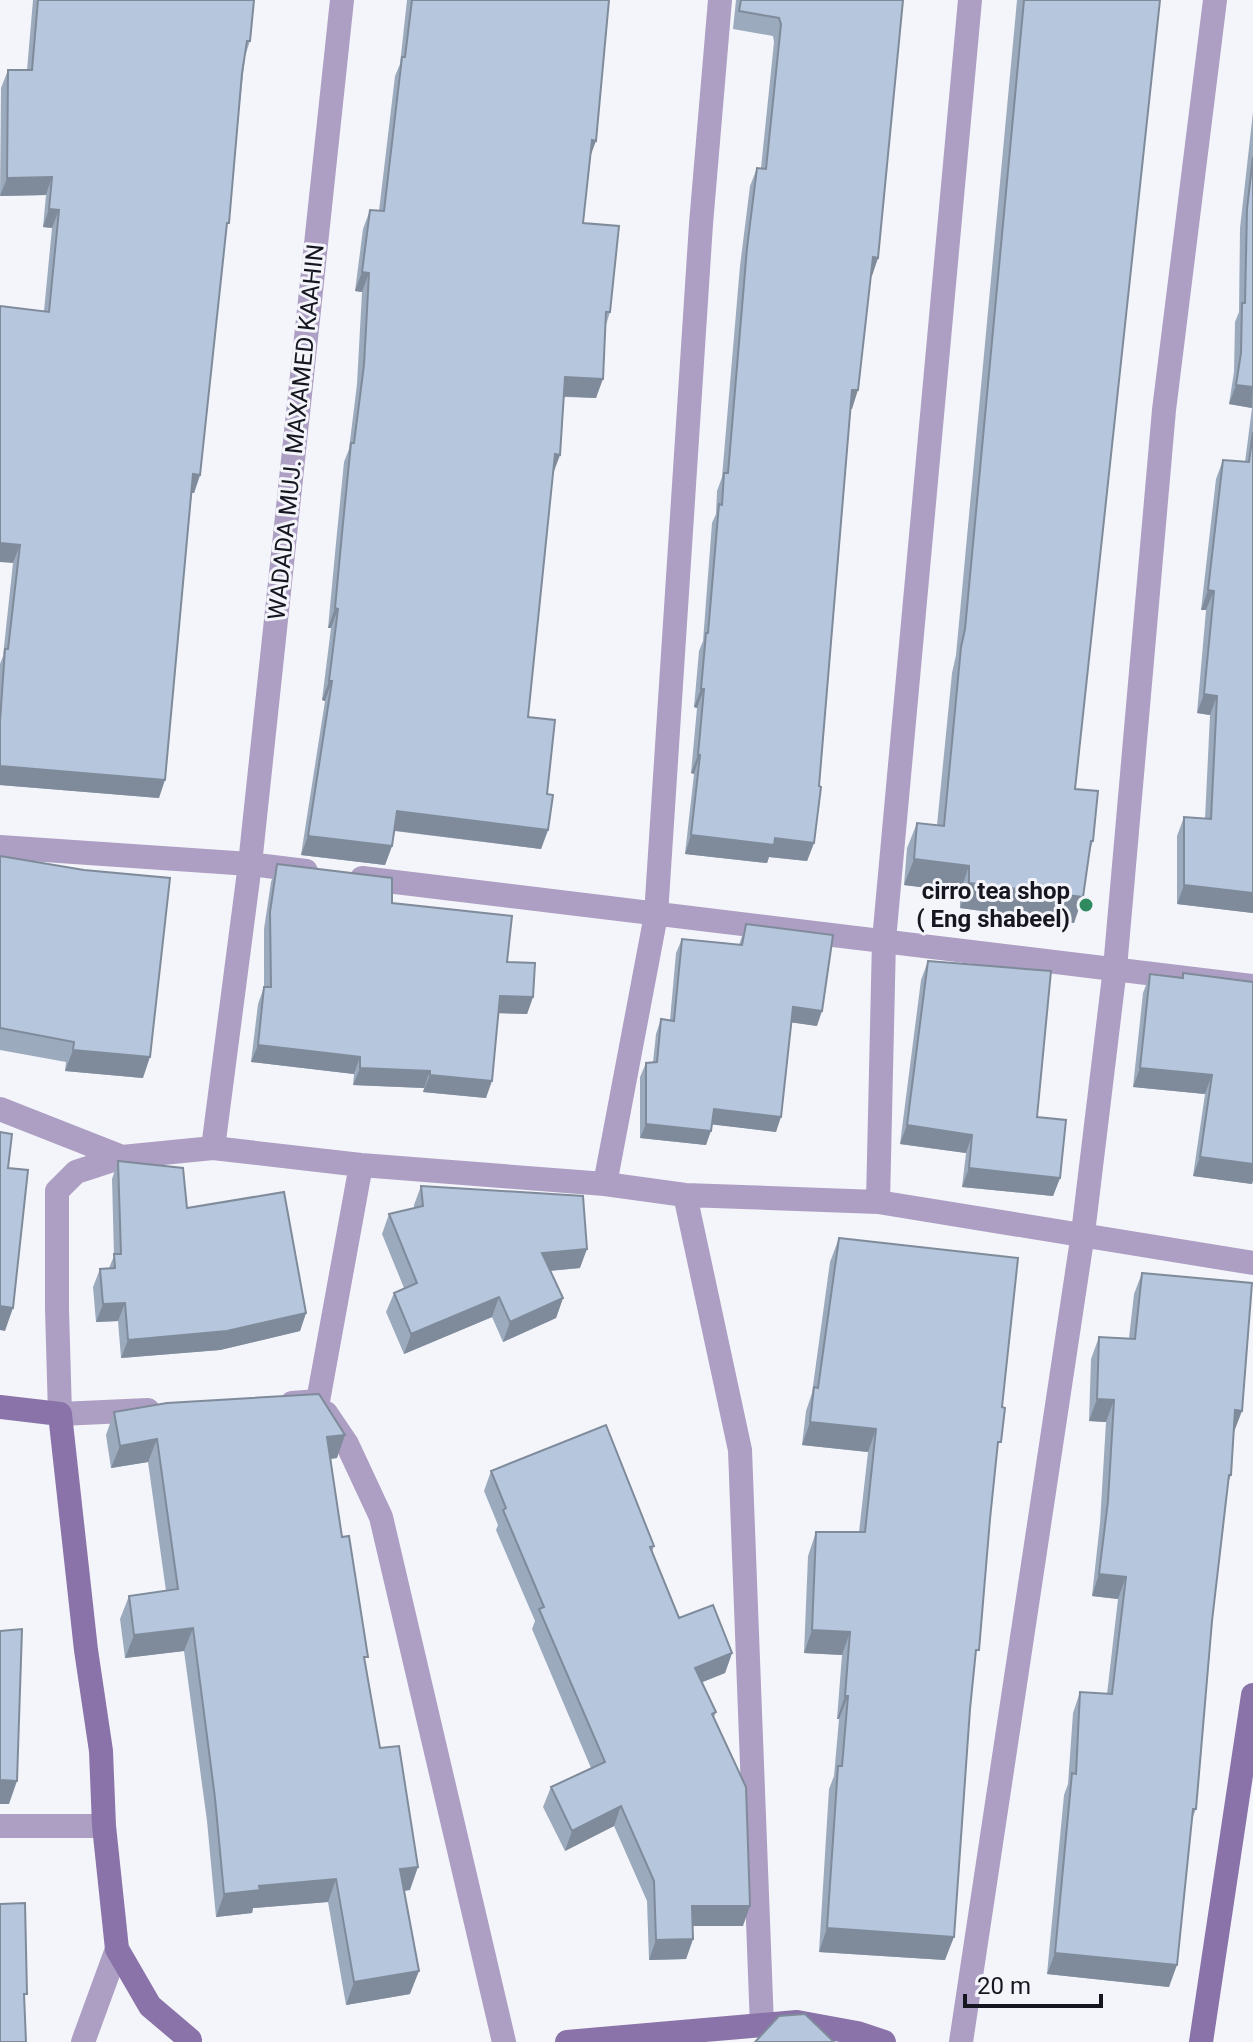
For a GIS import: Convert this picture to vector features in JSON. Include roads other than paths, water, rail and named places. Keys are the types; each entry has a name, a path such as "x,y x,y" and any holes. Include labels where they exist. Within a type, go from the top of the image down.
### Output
{"street":[{"name":"WADADA MUJ. MAXAMED KAAHIN","path":"213,1148 250,864 342,0"},
{"path":"605,1184 656,915 701,224 720,0"},
{"path":"878,1202 884,940 970,0"},
{"path":"961,2042 1083,1233 1115,968 1164,410 1215,0"},
{"path":"0,847 250,864 1253,986"},
{"path":"0,1109 122,1157"},
{"path":"191,2041 150,2006 117,1949 104,1826 101,1751 86,1650 60,1414 57,1191 76,1172 122,1157 213,1148 361,1165 605,1184 685,1195 878,1202 1253,1263"},
{"path":"361,1165 318,1401 347,1444 381,1517 504,2042"},
{"path":"685,1195 740,1450 762,2026"},
{"path":"269,1404 318,1401"},
{"path":"0,1407 60,1414 169,1410"},
{"path":"1201,2042 1244,1808 1253,1695"},
{"path":"0,1826 104,1826"},
{"path":"83,2042 117,1949"},
{"path":"567,2042 797,2022 857,2033 884,2042"}],"place":[{"name":"cirro tea shop ( Eng shabeel)","path":"1086,905"}]}
